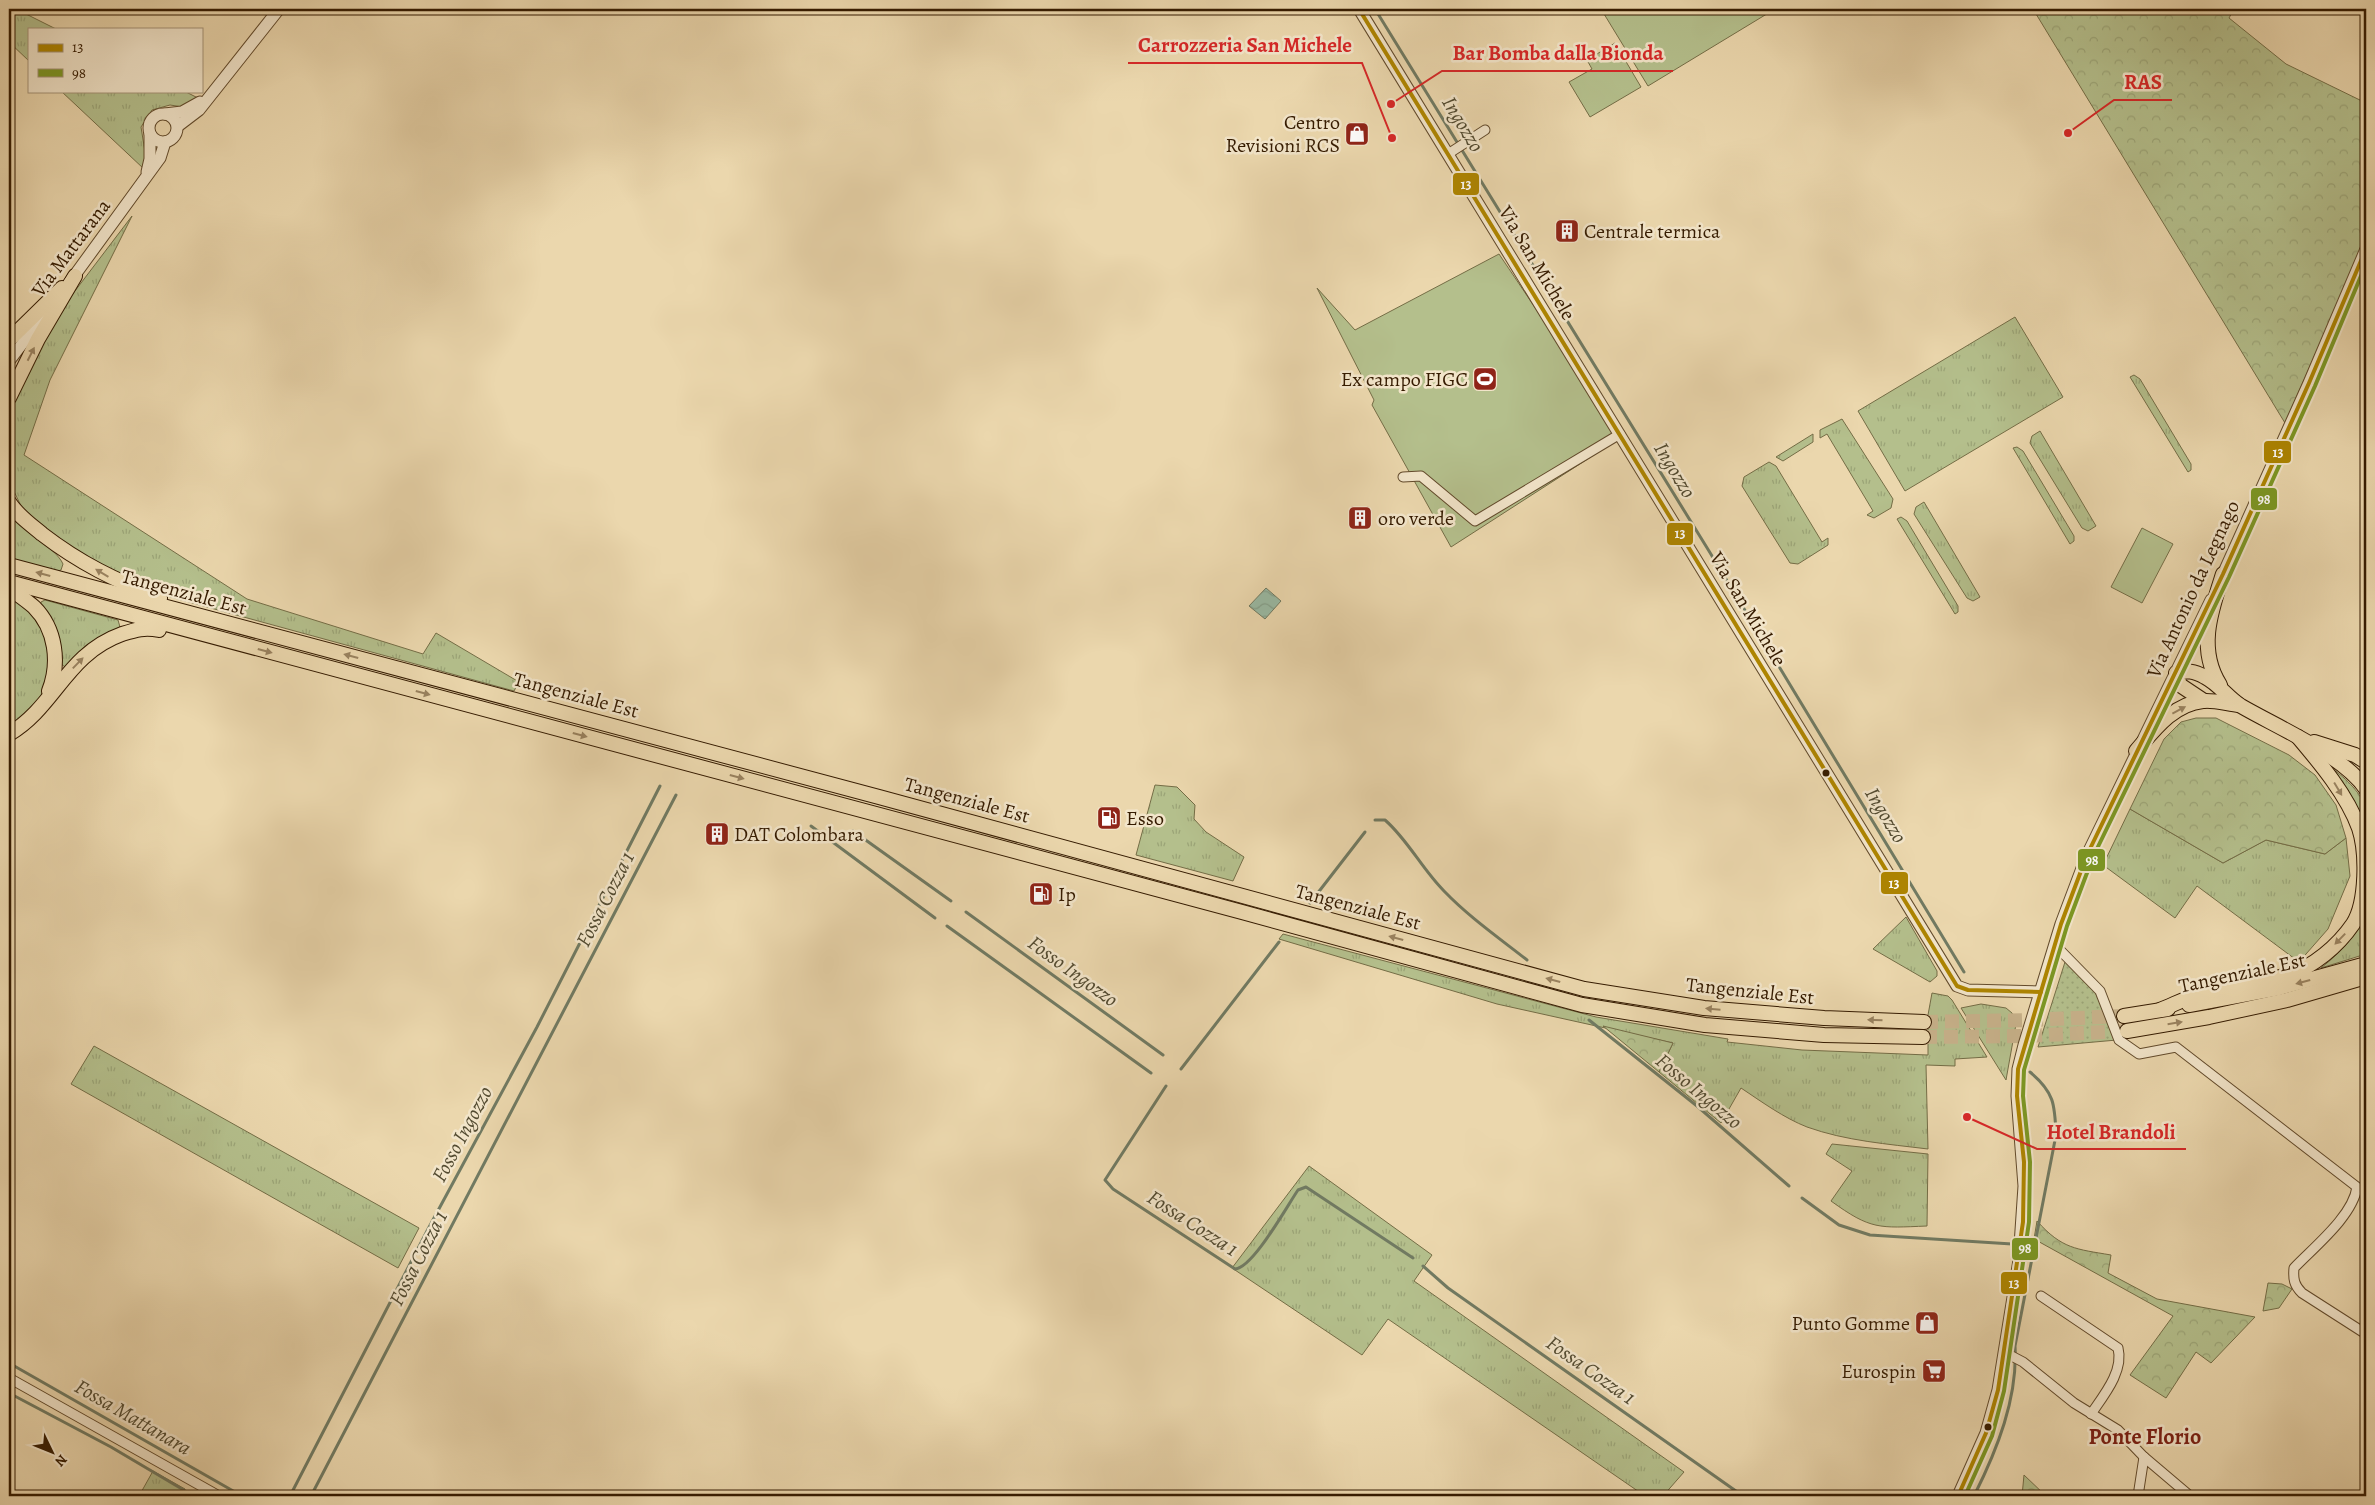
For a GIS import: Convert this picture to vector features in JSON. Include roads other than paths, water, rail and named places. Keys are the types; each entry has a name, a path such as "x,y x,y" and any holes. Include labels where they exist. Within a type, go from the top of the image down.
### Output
{"highway":[{"path":"9,340 75,276"},
{"path":"9,398 38,340 75,276"},
{"path":"9,502 22,518 63,549 109,577 211,620"},
{"name":"Tangenziale Est","path":"9,565 879,796 1584,989 1704,1008 1824,1018 1924,1022"},
{"path":"2222,688 2211,671 2207,642 2211,609 2223,574"},
{"name":"Tangenziale Est","path":"9,582 1582,1005 1705,1025 1824,1035 1923,1037"},
{"path":"9,588 34,608 46,624 52,639 56,669 46,699"},
{"path":"9,734 21,727 37,711 95,646 141,628 240,645"},
{"path":"2204,701 2180,685 2176,673 2188,670 2206,677 2222,688 2239,704 2298,736 2347,770 2366,789"},
{"path":"2136,751 2166,717 2185,706 2204,701 2239,704"},
{"path":"2298,736 2355,755 2366,762"},
{"path":"2160,1010 2205,992 2289,975 2317,961 2342,938 2354,923 2361,900 2365,853 2358,827 2325,768 2298,736"},
{"name":"Tangenziale Est","path":"2124,1016 2279,988 2366,964"},
{"name":"Tangenziale Est","path":"2127,1031 2209,1017 2287,1000 2366,977"}],"street":[{"path":"214,93 182,112 164,114 153,118 149,126 150,134 156,140 165,142 175,137 178,126 199,110 214,93 279,9"},
{"name":"Via San Michele","path":"1359,9 1450,152 1957,986 1968,990 2041,992"},
{"path":"164,114 173,118 178,126"},
{"path":"1450,152 1485,130"},
{"name":"Via Mattarana","path":"144,181 150,159 150,134"},
{"name":"Via Mattarana","path":"9,361 75,276 144,181 160,158 165,142"},
{"name":"Via Antonio da Legnago","path":"1958,1496 1986,1433 2007,1354 2023,1222 2024,1162 2017,1096 2018,1069 2055,945 2087,855 2223,574 2309,383 2366,249"},
{"path":"1403,476 1421,476 1475,521 1620,434"},
{"path":"2055,945 2100,991 2119,1040 2139,1054 2176,1047 2357,1187 2355,1199 2351,1205 2294,1268 2293,1277 2295,1286 2302,1293 2366,1334"},
{"path":"2041,1296 2118,1348 2120,1358 2118,1368 2091,1414"},
{"path":"2007,1354 2023,1362 2074,1403 2118,1430 2144,1457 2190,1496"},
{"path":"9,1378 219,1496"},
{"path":"2138,1496 2144,1457"}],"water":[{"path":"1266,588 1281,601 1265,619 1249,606"}],"waterway":[{"name":"Ingozzo","path":"1375,9 1709,551 1964,972"},
{"name":"Fosso Ingozzo","path":"290,1496 427,1231 537,1027 660,786"},
{"name":"Fossa Cozza 1","path":"311,1496 676,795"},
{"name":"Fosso Ingozzo","path":"1375,820 1385,820 1401,836 1436,882 1454,901 1527,960"},
{"name":"Fossa Cozza 1","path":"811,826 935,918"},
{"name":"Fosso Ingozzo","path":"853,831 951,901"},
{"name":"Fosso Ingozzo","path":"1310,903 1365,832"},
{"name":"Fosso Ingozzo","path":"966,912 1163,1055"},
{"name":"Fossa Cozza 1","path":"947,926 1151,1073"},
{"name":"Fosso Ingozzo","path":"1181,1069 1279,942"},
{"name":"Fosso Ingozzo","path":"1589,1020 1697,1106 1789,1186"},
{"path":"1974,1496 1998,1442 2009,1404 2013,1385 2015,1346 2056,1135 2052,1099 2044,1086 2030,1072"},
{"name":"Fossa Cozza 1","path":"1166,1086 1105,1180 1113,1189 1235,1269 1242,1266 1260,1248 1298,1190 1306,1187 1413,1258"},
{"name":"Fosso Ingozzo","path":"1802,1198 1839,1225 1870,1235 2012,1244"},
{"name":"Fossa Cozza 1","path":"1423,1266 1448,1288 1743,1496"},
{"name":"Fossa Mattanara","path":"9,1363 242,1496"},
{"path":"9,1393 111,1447 187,1492 185,1496"}],"tunnel":[{"path":"1924,1022 2124,1016"},
{"path":"1923,1037 2025,1036 2127,1031"}],"place":[{"name":"Bar Bomba dalla Bionda","path":"1391,104"},
{"name":"RAS","path":"2068,133"},
{"name":"Centro Revisioni RCS","path":"1357,134"},
{"name":"Carrozzeria San Michele","path":"1392,138"},
{"name":"Centrale termica","path":"1567,231"},
{"name":"Ex campo FIGC","path":"1485,379"},
{"name":"oro verde","path":"1360,518"},
{"name":"Esso","path":"1109,818"},
{"name":"DAT Colombara","path":"717,834"},
{"name":"Ip","path":"1041,894"},
{"name":"Hotel Brandoli","path":"1967,1117"},
{"name":"Punto Gomme","path":"1927,1323"},
{"name":"Eurospin","path":"1934,1371"}],"district":[{"name":"Ponte Florio","path":"2145,1437"}]}
